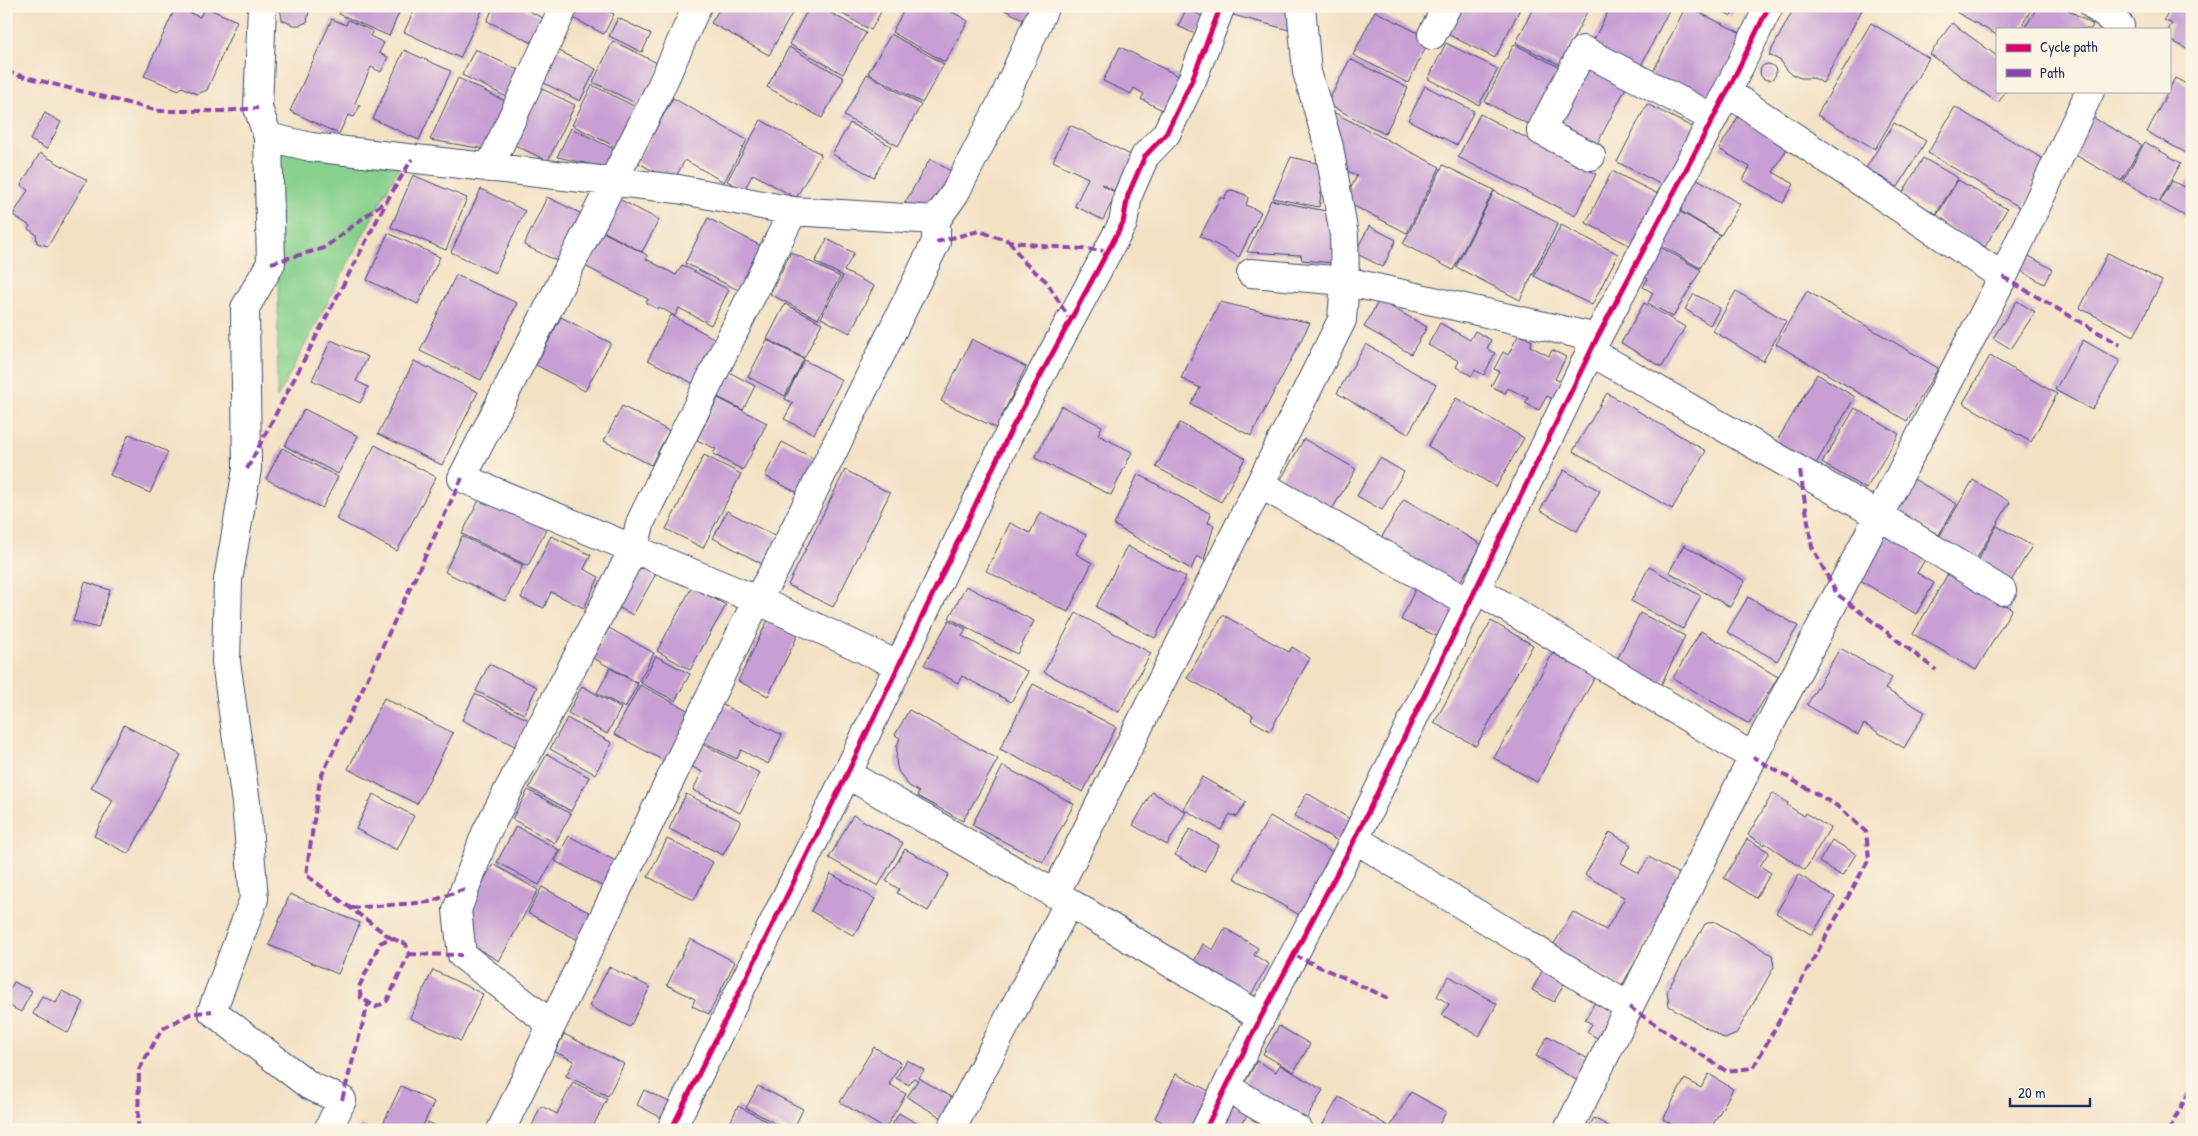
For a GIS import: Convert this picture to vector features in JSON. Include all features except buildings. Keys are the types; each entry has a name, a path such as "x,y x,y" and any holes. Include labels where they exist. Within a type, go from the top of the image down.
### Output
{"street":[{"path":"262,6 258,108 268,137 271,263 245,308 247,469 228,580 226,662 246,803 254,899 212,1011 310,1086 342,1100 328,1130"},
{"path":"489,168 564,6"},
{"path":"697,6 660,89 462,478 757,600 898,665"},
{"path":"501,1130 757,600 775,569 936,242 936,220 955,192 1005,96 1045,6"},
{"path":"671,1130 846,774 1011,430 1123,223 1128,195 1145,156 1166,134 1192,80 1221,6"},
{"path":"951,1130 1260,484 1342,320 1345,281 1344,235 1329,147 1307,72 1300,6"},
{"path":"1432,35 1448,6"},
{"path":"1205,1130 1228,1088 1261,1017 1355,839 1594,345 1727,92 1769,6"},
{"path":"2094,6 2123,20"},
{"path":"1591,156 1541,131 1583,50 1713,118"},
{"path":"1727,92 2003,277"},
{"path":"1568,1130 1752,757 2003,277 2090,92"},
{"path":"268,137 311,147 678,189 793,211 936,220"},
{"path":"551,1024 462,955 457,910 486,833 633,550 641,521 793,211"},
{"path":"1251,273 1345,281 1594,345 2002,591"},
{"path":"1260,484 1473,596 1752,757"},
{"path":"846,774 1062,898 1261,1017"},
{"path":"1355,839 1630,1007"},
{"path":"1228,1088 1298,1130"}],"green space":[{"path":"280,149 399,167 277,398"}],"marked path":[{"path":"6,72 159,111 222,111 258,108"},
{"path":"271,263 324,248 388,199 412,159"},
{"path":"247,469 388,199"},
{"path":"936,242 979,231 1009,241 1043,246 1108,251"},
{"path":"1009,241 1025,263 1047,282 1070,320"},
{"path":"2003,277 2120,345"},
{"path":"1800,471 1812,547 1837,594 1936,670"},
{"path":"391,938 306,875 320,779 462,478"},
{"path":"1629,1007 1726,1071 1753,1068 1869,859 1866,832 1839,807 1753,757"},
{"path":"351,908 429,902 465,889"},
{"path":"391,938 406,944 409,954 387,1001 376,1007 361,998 359,987 380,943 391,938"},
{"path":"409,954 462,955"},
{"path":"1294,955 1388,998"},
{"path":"342,1100 368,1004"},
{"path":"138,1130 139,1070 162,1029 190,1014 212,1011"},
{"path":"2169,1130 2192,1086"}],"cycle path":[{"path":"671,1130 847,774 1011,430 1123,223 1128,195 1145,156 1166,134 1192,80 1221,6"},
{"path":"1205,1130 1261,1017 1355,839 1597,338 1727,92 1769,6"}]}
